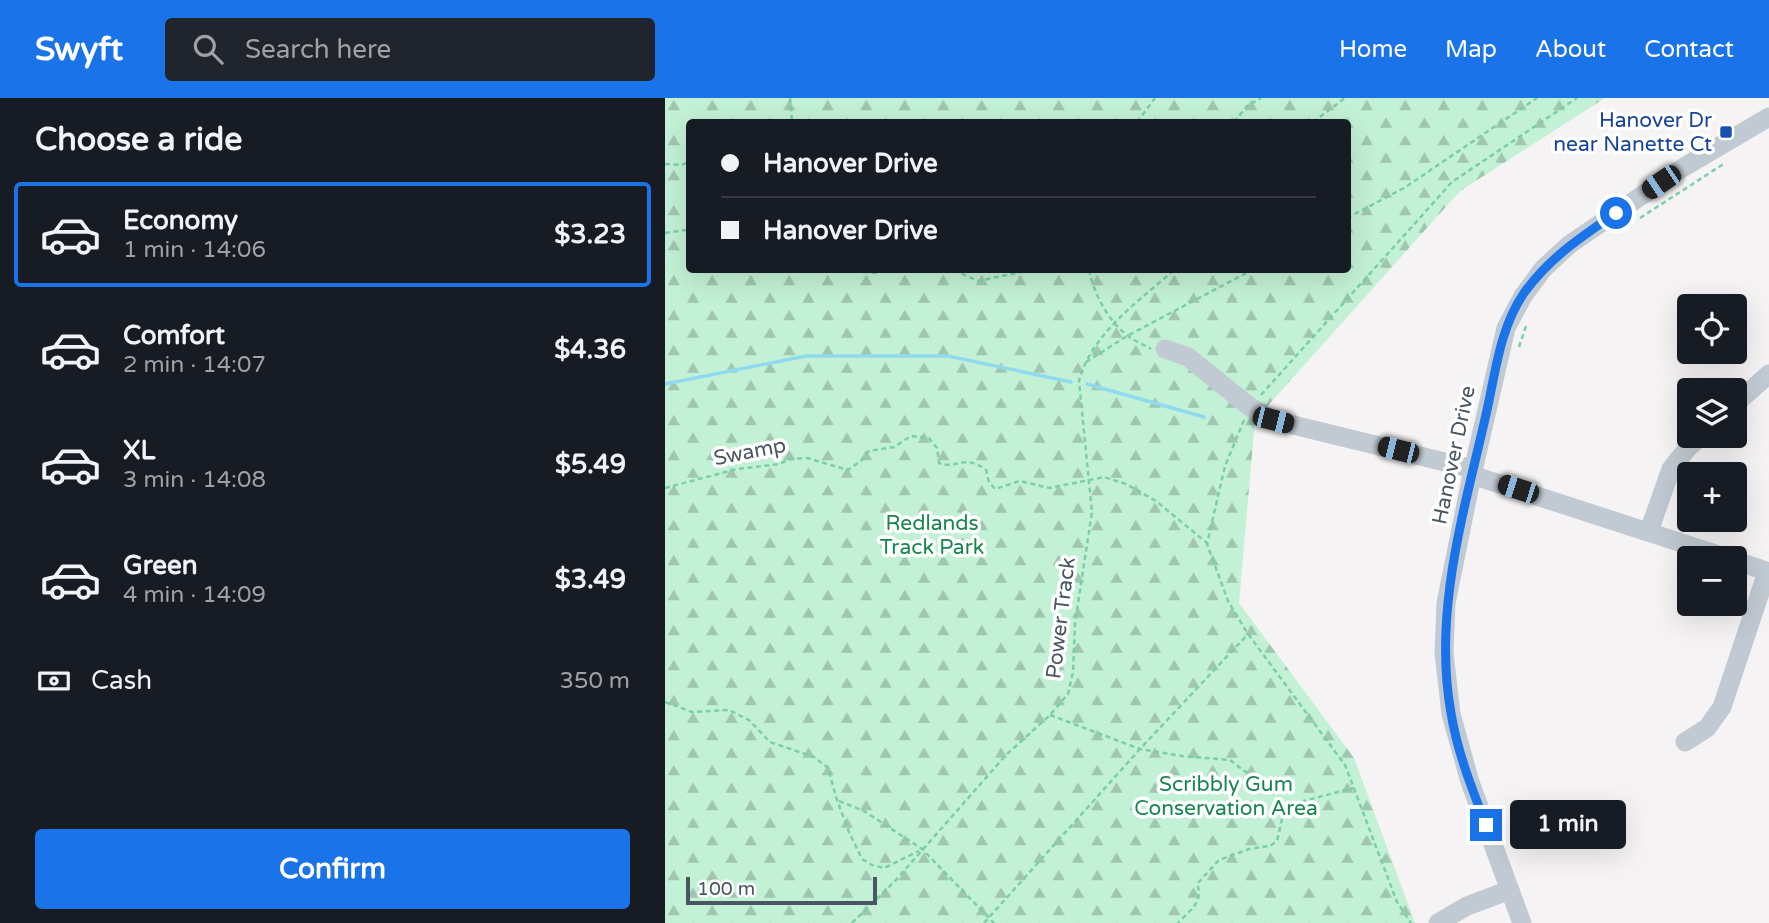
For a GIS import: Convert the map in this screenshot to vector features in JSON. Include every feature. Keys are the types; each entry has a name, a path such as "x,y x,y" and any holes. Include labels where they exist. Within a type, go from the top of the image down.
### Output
{"street":[{"name":"Hanover Drive","path":"1522,923 1470,782 1451,714 1444,653 1446,603 1506,328 1523,296 1543,269 1570,244 1684,167 1769,117"},
{"path":"1165,348 1188,357 1250,407 1273,420 1473,472 1693,546"},
{"path":"1747,393 1769,374"},
{"path":"1649,531 1671,469 1688,448"},
{"path":"1685,742 1707,728 1722,707 1768,572 1747,565"},
{"path":"1437,923 1467,906 1510,890"}],"path":[{"path":"790,98 792,119"},
{"path":"1139,119 1155,98"},
{"path":"1236,119 1247,106 1261,98"},
{"path":"1317,119 1345,98"},
{"path":"1351,216 1404,188 1537,98"},
{"path":"1207,544 1225,466 1250,407 1452,182 1577,98"},
{"path":"1635,221 1735,156"},
{"path":"665,164 686,163"},
{"path":"665,233 686,232"},
{"path":"961,273 978,281 1017,273"},
{"path":"1090,273 1093,288 1115,323 1127,336 1151,349 1165,348"},
{"path":"1083,363 1115,323 1171,273"},
{"path":"1083,363 1127,336 1246,273"},
{"path":"1518,348 1530,318"},
{"name":"Power Track","path":"852,923 895,880 1006,755 1050,715 1068,694 1073,671 1075,623 1092,512 1079,381 1083,363"},
{"name":"Swamp","path":"665,488 737,469 779,464 791,458 807,458 848,470 869,451 894,447 911,436 929,438 937,448 939,463 946,466 961,460 976,463 986,470 989,482 995,489 1020,481 1049,488 1087,479"},
{"path":"1087,479 1104,477 1126,484 1156,500 1207,544 1228,601 1248,634 1345,765 1397,902 1411,923"},
{"path":"983,923 1248,634"},
{"path":"665,702 692,712 729,710 749,720 770,742 814,757 828,768 837,800 862,859 872,865 884,868 922,849"},
{"path":"1050,715 1140,749 1182,757 1230,760 1276,794 1285,806 1277,841 1270,846 1249,849 1219,860 1197,884 1201,894 1197,904 1178,923"},
{"path":"1285,806 1354,788"},
{"path":"837,800 865,811 922,849 994,923"}],"green space":[{"name":"Redlands Track Park","path":"665,98 1605,98 1460,191 1255,420 1239,603 1354,758 1415,923 665,923"}],"waterway":[{"path":"665,384 806,356 948,356 1071,382"},
{"path":"1087,384 1204,417"}],"place":[{"name":"Hanover Dr near Nanette Ct","path":"1726,132"}],"route":[{"path":"1486,825 1470,782 1451,714 1444,653 1446,603 1472,475 1506,328 1523,296 1556,256 1616,213"}],"park label":[{"name":"Scribbly Gum Conservation Area","path":"1226,796"}]}
